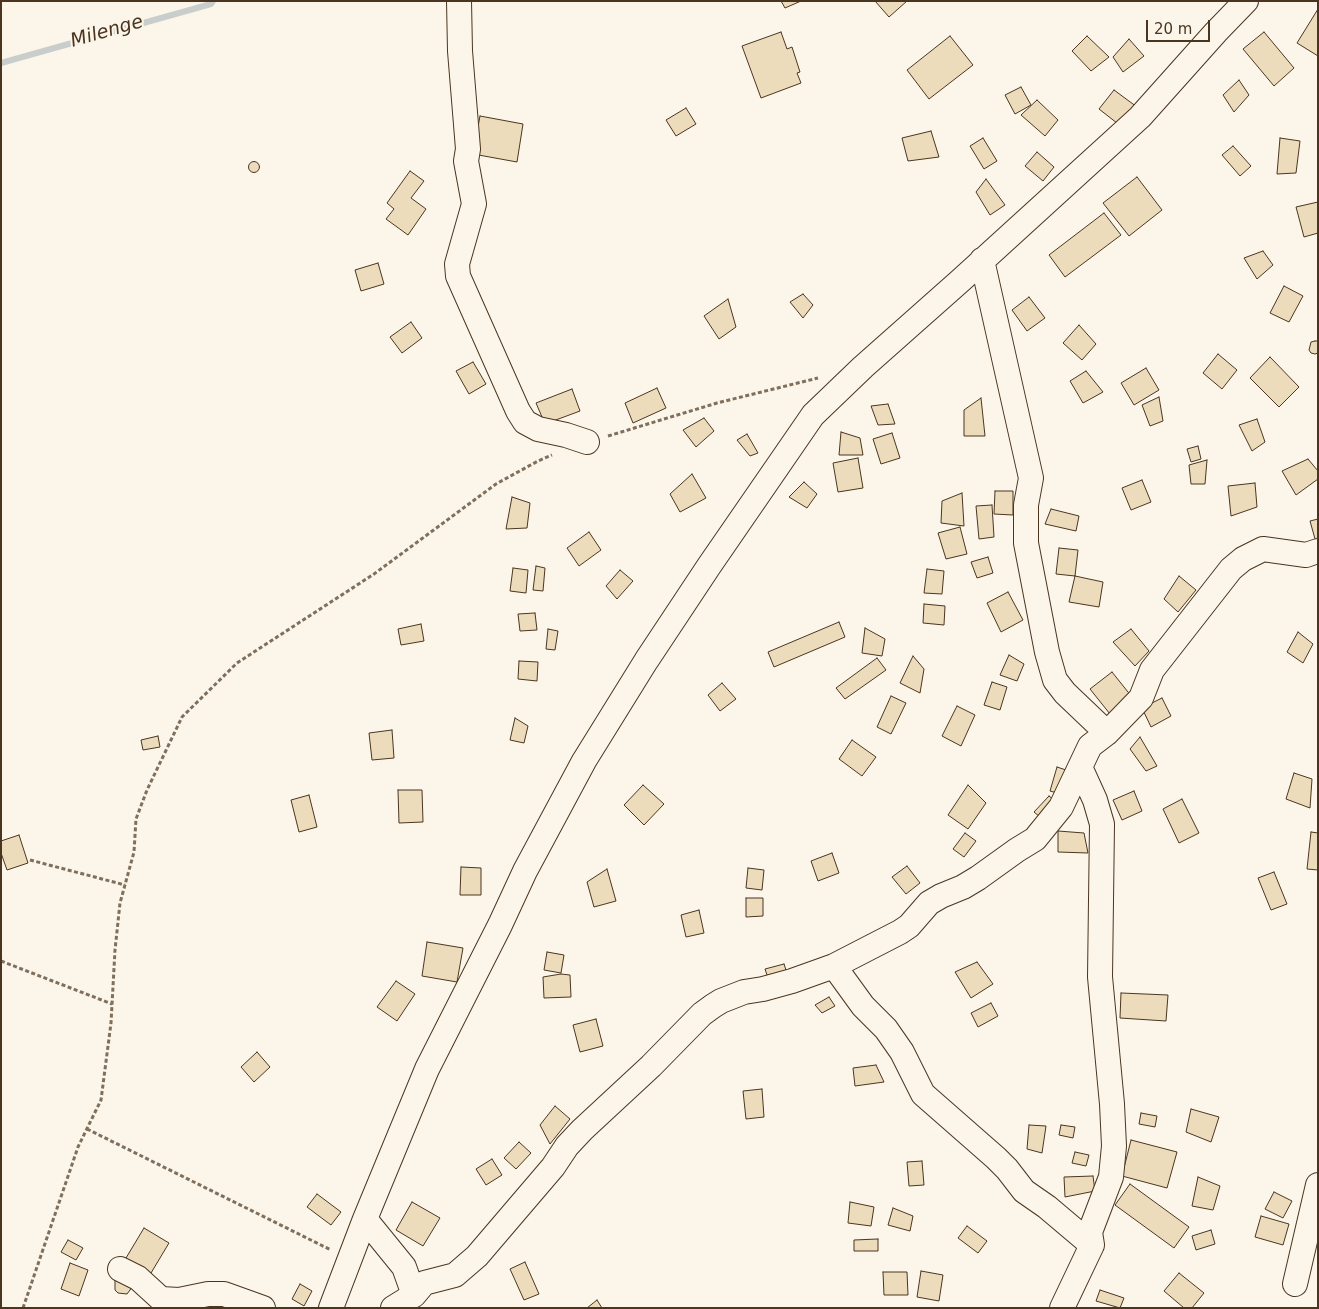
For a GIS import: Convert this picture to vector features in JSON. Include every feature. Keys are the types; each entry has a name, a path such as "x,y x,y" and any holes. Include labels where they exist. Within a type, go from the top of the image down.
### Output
{"street":[{"path":"459,1 460,51 468,149 466,161 474,204 457,264 458,276 518,411 525,422 538,429 587,442"},
{"path":"330,1308 428,1069 525,870 584,760 646,661 813,415 862,367 1140,117 1246,1"},
{"path":"982,260 1031,478 1026,505 1026,543 1047,652 1055,680 1065,693 1107,733"},
{"path":"393,1308 414,1295 424,1283 455,1274 477,1256 582,1130 651,1066 702,1014 721,1001 744,992 792,981 834,966 900,932 909,926 929,903 978,878 1035,839 1061,807 1090,746 1107,733 1141,698 1152,670 1230,569 1243,559 1263,549 1314,557"},
{"path":"1062,1308 1092,1245 1090,1232 1110,1177 1114,1134 1100,977 1102,824 1096,800 1080,767"},
{"path":"834,966 863,1006 886,1029 902,1052 923,1094 996,1158 1024,1191 1047,1207 1092,1245"},
{"path":"1295,1284 1318,1185"},
{"path":"365,1219 404,1267 414,1295"},
{"path":"120,1269 138,1278 161,1299 179,1300 208,1294 224,1294 263,1308"}],"path":[{"path":"587,442 717,403 824,376"},
{"path":"23,1308 78,1146 101,1100 112,1004 120,903 134,852 136,820 147,790 182,717 237,663 374,574 496,484 538,461 554,455"},
{"path":"30,860 125,885"},
{"path":"1,962 112,1004"},
{"path":"87,1129 350,1260"}],"building":[{"path":"781,1 801,1 785,8"},
{"path":"875,1 907,1 889,17"},
{"path":"1318,9 1318,56 1297,43"},
{"path":"781,32 787,49 792,47 800,72 797,73 801,83 761,98 742,46"},
{"path":"1264,32 1294,68 1274,86 1243,49"},
{"path":"950,36 973,65 929,99 907,70"},
{"path":"1087,36 1109,57 1091,71 1072,51"},
{"path":"1129,39 1144,56 1123,72 1113,57"},
{"path":"1239,80 1249,95 1234,112 1223,95"},
{"path":"1021,87 1031,105 1015,114 1005,95"},
{"path":"1114,90 1137,107 1122,127 1099,109"},
{"path":"1037,100 1058,120 1045,136 1021,115"},
{"path":"686,108 696,124 676,136 666,120"},
{"path":"480,116 523,124 517,162 473,154"},
{"path":"931,131 939,157 908,161 902,138"},
{"path":"983,138 997,161 984,169 970,146"},
{"path":"1280,138 1300,141 1296,173 1277,174"},
{"path":"1233,146 1251,166 1240,176 1222,155"},
{"path":"1037,152 1054,167 1043,181 1025,166"},
{"path":"254,161 260,167 254,173 248,167"},
{"path":"410,171 424,181 411,198 426,209 408,235 386,219 394,209 387,203"},
{"path":"1137,177 1162,210 1129,236 1103,203"},
{"path":"986,179 1005,205 990,215 976,192"},
{"path":"1318,202 1318,233 1304,237 1296,207"},
{"path":"1104,213 1121,235 1065,277 1049,255"},
{"path":"1263,251 1273,265 1257,279 1244,258"},
{"path":"378,263 384,284 361,291 355,270"},
{"path":"1284,286 1303,296 1289,322 1270,313"},
{"path":"803,294 813,305 803,318 790,302"},
{"path":"1029,297 1045,318 1027,331 1012,310"},
{"path":"728,299 736,327 719,339 704,316"},
{"path":"411,322 422,338 402,353 390,337"},
{"path":"1079,325 1096,344 1082,360 1063,343"},
{"path":"1318,341 1318,353 1315,354 1309,350 1311,342"},
{"path":"1218,354 1237,370 1222,389 1203,373"},
{"path":"1270,357 1299,387 1279,407 1250,378"},
{"path":"473,362 486,384 469,394 456,371"},
{"path":"1146,368 1159,390 1134,405 1121,383"},
{"path":"1086,371 1103,392 1083,403 1070,381"},
{"path":"657,388 666,408 633,423 625,403"},
{"path":"572,389 580,411 545,424 536,403"},
{"path":"1159,397 1163,421 1150,426 1142,405"},
{"path":"981,398 985,436 964,436 964,410"},
{"path":"888,404 895,424 878,425 871,406"},
{"path":"704,418 714,431 696,447 683,430"},
{"path":"1257,419 1265,442 1252,451 1239,425"},
{"path":"841,432 860,438 863,455 839,455"},
{"path":"892,433 900,458 881,464 873,439"},
{"path":"747,434 758,453 750,456 737,440"},
{"path":"1198,446 1201,459 1191,462 1187,449"},
{"path":"858,458 863,488 838,492 833,463"},
{"path":"1308,459 1318,471 1318,479 1296,495 1282,471"},
{"path":"1207,460 1205,484 1191,484 1189,465"},
{"path":"692,474 706,498 680,512 670,494"},
{"path":"1142,480 1151,502 1131,510 1122,488"},
{"path":"804,482 817,494 807,508 789,497"},
{"path":"1255,483 1257,507 1231,516 1228,486"},
{"path":"995,491 1013,491 1013,515 994,514"},
{"path":"962,493 964,526 941,523 942,501"},
{"path":"512,497 530,503 527,528 506,529"},
{"path":"992,505 994,537 979,539 976,506"},
{"path":"1051,509 1079,516 1076,531 1045,524"},
{"path":"1318,519 1318,546 1317,546 1310,521"},
{"path":"960,527 967,554 946,559 938,533"},
{"path":"589,532 601,550 579,566 567,548"},
{"path":"1059,548 1078,550 1075,576 1056,574"},
{"path":"988,557 993,573 977,578 971,562"},
{"path":"536,566 545,568 543,591 533,590"},
{"path":"513,568 528,570 526,593 510,591"},
{"path":"927,569 944,571 942,594 924,593"},
{"path":"620,570 633,581 617,599 606,586"},
{"path":"1075,576 1103,582 1099,607 1069,602"},
{"path":"1179,576 1196,590 1178,612 1164,599"},
{"path":"1008,592 1023,620 1001,632 987,603"},
{"path":"924,604 945,606 944,625 923,623"},
{"path":"535,613 537,630 520,631 518,614"},
{"path":"839,622 845,637 774,667 768,652"},
{"path":"421,624 424,641 401,645 398,629"},
{"path":"865,628 885,639 882,656 862,653"},
{"path":"548,629 558,631 555,650 546,649"},
{"path":"1131,629 1149,651 1135,666 1113,642"},
{"path":"1298,632 1313,644 1303,663 1287,652"},
{"path":"1009,655 1024,664 1017,681 1000,675"},
{"path":"913,656 924,669 920,693 900,683"},
{"path":"877,658 886,670 845,699 836,688"},
{"path":"519,661 538,662 537,681 518,679"},
{"path":"1112,672 1136,702 1114,719 1090,689"},
{"path":"992,682 1007,687 1000,710 984,705"},
{"path":"722,683 736,699 720,711 708,695"},
{"path":"891,696 906,703 891,734 877,727"},
{"path":"1162,698 1171,716 1151,727 1142,708"},
{"path":"957,706 975,715 961,746 942,736"},
{"path":"515,718 528,726 524,743 510,740"},
{"path":"392,730 394,758 372,760 369,733"},
{"path":"158,736 160,747 143,750 141,740"},
{"path":"1140,737 1157,766 1146,771 1130,749"},
{"path":"852,740 876,757 862,776 839,759"},
{"path":"1057,767 1072,772 1064,795 1050,791"},
{"path":"1294,773 1312,779 1310,808 1286,799"},
{"path":"643,785 664,804 644,825 624,805"},
{"path":"968,785 986,803 968,829 948,815"},
{"path":"398,790 422,790 423,822 399,823"},
{"path":"1134,791 1142,811 1122,820 1113,800"},
{"path":"309,795 317,827 299,832 291,800"},
{"path":"1049,796 1060,805 1046,822 1034,812"},
{"path":"1182,799 1199,833 1179,843 1163,809"},
{"path":"1058,831 1084,833 1088,853 1058,852"},
{"path":"1311,832 1318,833 1318,870 1307,869"},
{"path":"965,833 976,841 964,857 953,849"},
{"path":"19,835 28,863 7,870 1,853 1,841"},
{"path":"832,853 839,873 818,881 811,861"},
{"path":"907,866 920,883 906,894 892,877"},
{"path":"461,867 481,868 481,895 460,895"},
{"path":"748,868 764,870 762,890 746,888"},
{"path":"607,869 616,901 594,907 587,882"},
{"path":"1274,872 1287,904 1271,910 1258,878"},
{"path":"746,898 763,898 763,916 746,917"},
{"path":"699,910 704,933 686,937 681,915"},
{"path":"427,942 463,948 457,982 422,976"},
{"path":"547,952 564,955 561,973 544,970"},
{"path":"977,962 993,984 971,998 955,972"},
{"path":"784,964 789,979 770,984 765,969"},
{"path":"561,974 570,975 571,997 544,998 543,977"},
{"path":"396,981 415,994 397,1021 377,1007"},
{"path":"1121,993 1168,995 1166,1021 1120,1018"},
{"path":"829,997 835,1006 822,1013 815,1005"},
{"path":"991,1003 998,1016 978,1027 971,1013"},
{"path":"596,1019 603,1046 580,1052 573,1025"},
{"path":"257,1052 270,1067 254,1082 241,1067"},
{"path":"876,1065 884,1082 855,1086 853,1068"},
{"path":"762,1089 764,1117 746,1119 743,1091"},
{"path":"555,1106 570,1119 550,1144 540,1125"},
{"path":"1191,1109 1219,1117 1211,1142 1186,1132"},
{"path":"1141,1113 1157,1116 1155,1127 1139,1124"},
{"path":"1029,1125 1046,1126 1042,1153 1027,1149"},
{"path":"1061,1125 1075,1127 1073,1138 1059,1135"},
{"path":"1131,1140 1177,1152 1167,1188 1122,1176"},
{"path":"519,1142 531,1153 516,1169 504,1158"},
{"path":"1075,1152 1089,1155 1086,1166 1072,1163"},
{"path":"492,1159 502,1175 486,1185 476,1169"},
{"path":"922,1161 924,1185 909,1186 907,1162"},
{"path":"1093,1176 1095,1191 1065,1197 1064,1177"},
{"path":"1198,1177 1220,1186 1213,1210 1192,1206"},
{"path":"1130,1184 1189,1227 1174,1248 1115,1205"},
{"path":"1274,1192 1292,1201 1283,1218 1265,1209"},
{"path":"317,1194 341,1212 331,1225 307,1207"},
{"path":"412,1202 440,1218 423,1246 396,1230"},
{"path":"850,1202 874,1207 871,1226 848,1223"},
{"path":"893,1208 913,1216 910,1231 888,1225"},
{"path":"1261,1216 1289,1224 1283,1245 1255,1237"},
{"path":"967,1226 987,1241 978,1253 958,1238"},
{"path":"144,1228 169,1243 148,1278 123,1263"},
{"path":"1211,1230 1215,1244 1196,1250 1192,1236"},
{"path":"878,1239 878,1251 854,1251 854,1240"},
{"path":"68,1240 83,1248 76,1260 61,1252"},
{"path":"525,1262 539,1294 524,1300 510,1269"},
{"path":"70,1263 88,1270 79,1296 61,1289"},
{"path":"921,1271 943,1275 939,1301 917,1297"},
{"path":"883,1272 907,1272 908,1295 884,1295"},
{"path":"1179,1273 1204,1293 1192,1308 1184,1308 1164,1291"},
{"path":"119,1277 133,1286 127,1294 118,1293 115,1290 115,1280"},
{"path":"300,1284 312,1291 304,1306 292,1299"},
{"path":"1100,1290 1124,1298 1120,1308 1096,1301"},
{"path":"597,1300 602,1308 587,1308"}],"waterway":[{"name":"Milenge","path":"1,63 211,4 213,1"}]}
